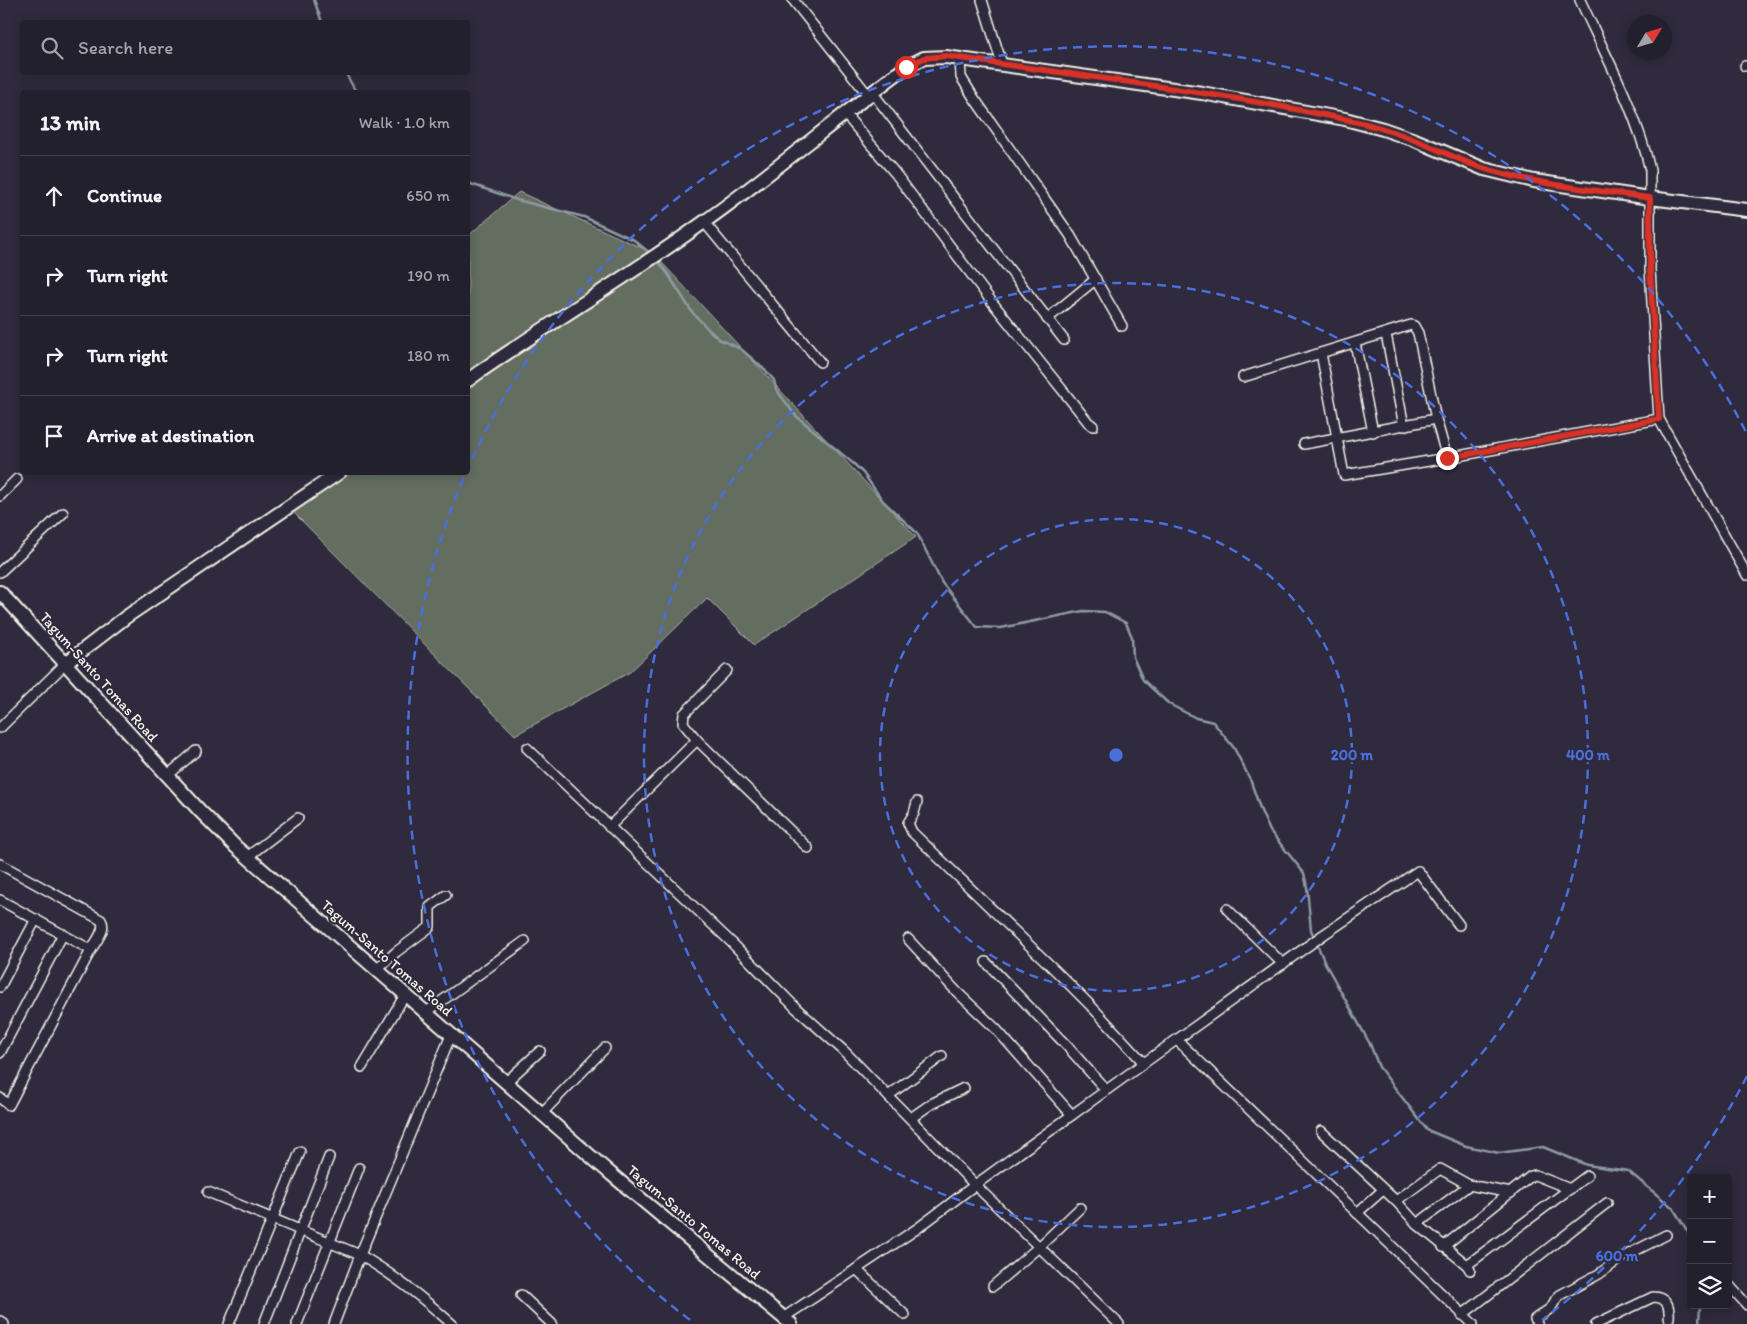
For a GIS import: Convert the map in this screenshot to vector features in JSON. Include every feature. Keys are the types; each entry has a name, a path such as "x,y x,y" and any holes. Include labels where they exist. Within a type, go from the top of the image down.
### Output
{"street":[{"path":"793,0 828,46 870,94 1064,340"},
{"path":"982,0 1002,64"},
{"path":"1580,0 1628,106 1647,156 1650,170 1650,269 1659,419 1747,575"},
{"path":"470,379 537,331 645,264 704,222 906,67 924,58 946,56 1002,64 1202,93 1345,119 1415,140 1484,169 1509,176 1650,198 1747,210"},
{"path":"960,59 961,76 974,98 1070,235 1122,326"},
{"path":"845,114 894,173 992,302 1092,426"},
{"path":"704,222 820,362"},
{"path":"1047,318 1096,279"},
{"path":"1243,377 1411,326 1417,329 1436,419 1447,458"},
{"path":"1386,334 1404,426"},
{"path":"1355,343 1373,432"},
{"path":"1321,353 1344,475 1659,419"},
{"path":"1304,444 1436,419"},
{"path":"0,728 66,663 126,617 336,475"},
{"path":"0,496 17,479"},
{"path":"0,572 63,513"},
{"name":"Tagum-Santo Tomas Road","path":"0,592 167,776 247,857 505,1083 783,1322"},
{"path":"727,670 684,714 683,723 697,740 808,848"},
{"path":"609,827 697,740"},
{"path":"527,748 844,1051 975,1185 1119,1324"},
{"path":"167,776 196,751"},
{"path":"917,802 914,813 908,823 912,832 1057,972 1144,1063"},
{"path":"247,857 298,818"},
{"path":"0,864 101,920 103,924 103,929 9,1105 0,1098"},
{"path":"783,1322 856,1269 918,1228 1282,964 1418,870 1459,925"},
{"path":"376,970 396,952 430,928 430,907 446,895"},
{"path":"0,900 91,950"},
{"path":"1227,909 1282,964"},
{"path":"0,987 36,919"},
{"path":"0,1053 63,934"},
{"path":"908,939 957,992 996,1029 1072,1116"},
{"path":"425,1013 525,941"},
{"path":"986,962 1067,1046 1106,1090"},
{"path":"362,1067 405,995"},
{"path":"334,1324 450,1035"},
{"path":"1177,1040 1473,1324"},
{"path":"541,1114 605,1048"},
{"path":"505,1083 540,1051"},
{"path":"888,1096 942,1056"},
{"path":"911,1118 931,1104 964,1088"},
{"path":"1322,1131 1396,1201 1417,1224 1468,1268 1587,1176"},
{"path":"230,1324 300,1152"},
{"path":"264,1324 329,1157"},
{"path":"297,1324 359,1168"},
{"path":"1396,1201 1440,1169 1469,1185 1511,1192"},
{"path":"1442,1247 1535,1174 1570,1189"},
{"path":"1417,1224 1469,1185"},
{"path":"1357,1213 1383,1190"},
{"path":"208,1192 360,1256 382,1268 421,1296 452,1324"},
{"path":"1462,1315 1607,1203"},
{"path":"993,1286 1040,1246 1080,1208"},
{"path":"1537,1324 1535,1319 1551,1308 1560,1295 1599,1274 1621,1258 1666,1235"},
{"path":"856,1269 905,1315"},
{"path":"1732,1288 1747,1305"},
{"path":"521,1295 552,1324"},
{"path":"1596,1324 1653,1297 1659,1297 1667,1303 1670,1308 1669,1318"},
{"path":"0,1321 4,1324"}],"green space":[{"path":"519,192 653,253 916,537 754,645 707,598 630,672 515,735 287,506 331,475 470,475 470,234"}],"waterway":[{"path":"314,0 321,20"},
{"path":"347,75 355,90"},
{"path":"470,184 517,200 584,217 634,240 651,254"},
{"path":"658,261 692,312 709,330 719,339 741,349 764,369 774,380 776,389 795,415 855,465 883,501 917,533 942,583 977,627 1001,628 1083,611 1105,612 1126,623 1132,637 1133,657 1143,680 1169,704 1196,718 1213,722 1234,748 1250,779 1270,831 1304,873 1311,930 1314,937"},
{"path":"1316,942 1325,963 1370,1044 1379,1067 1427,1130 1466,1146 1499,1153 1543,1147 1587,1165 1628,1171 1673,1208 1687,1230"},
{"path":"1699,1324 1700,1309"}],"route":[{"path":"906,67 924,58 946,56 1202,93 1345,119 1383,129 1415,140 1484,169 1509,176 1650,198 1650,269 1659,419 1447,458"}]}
